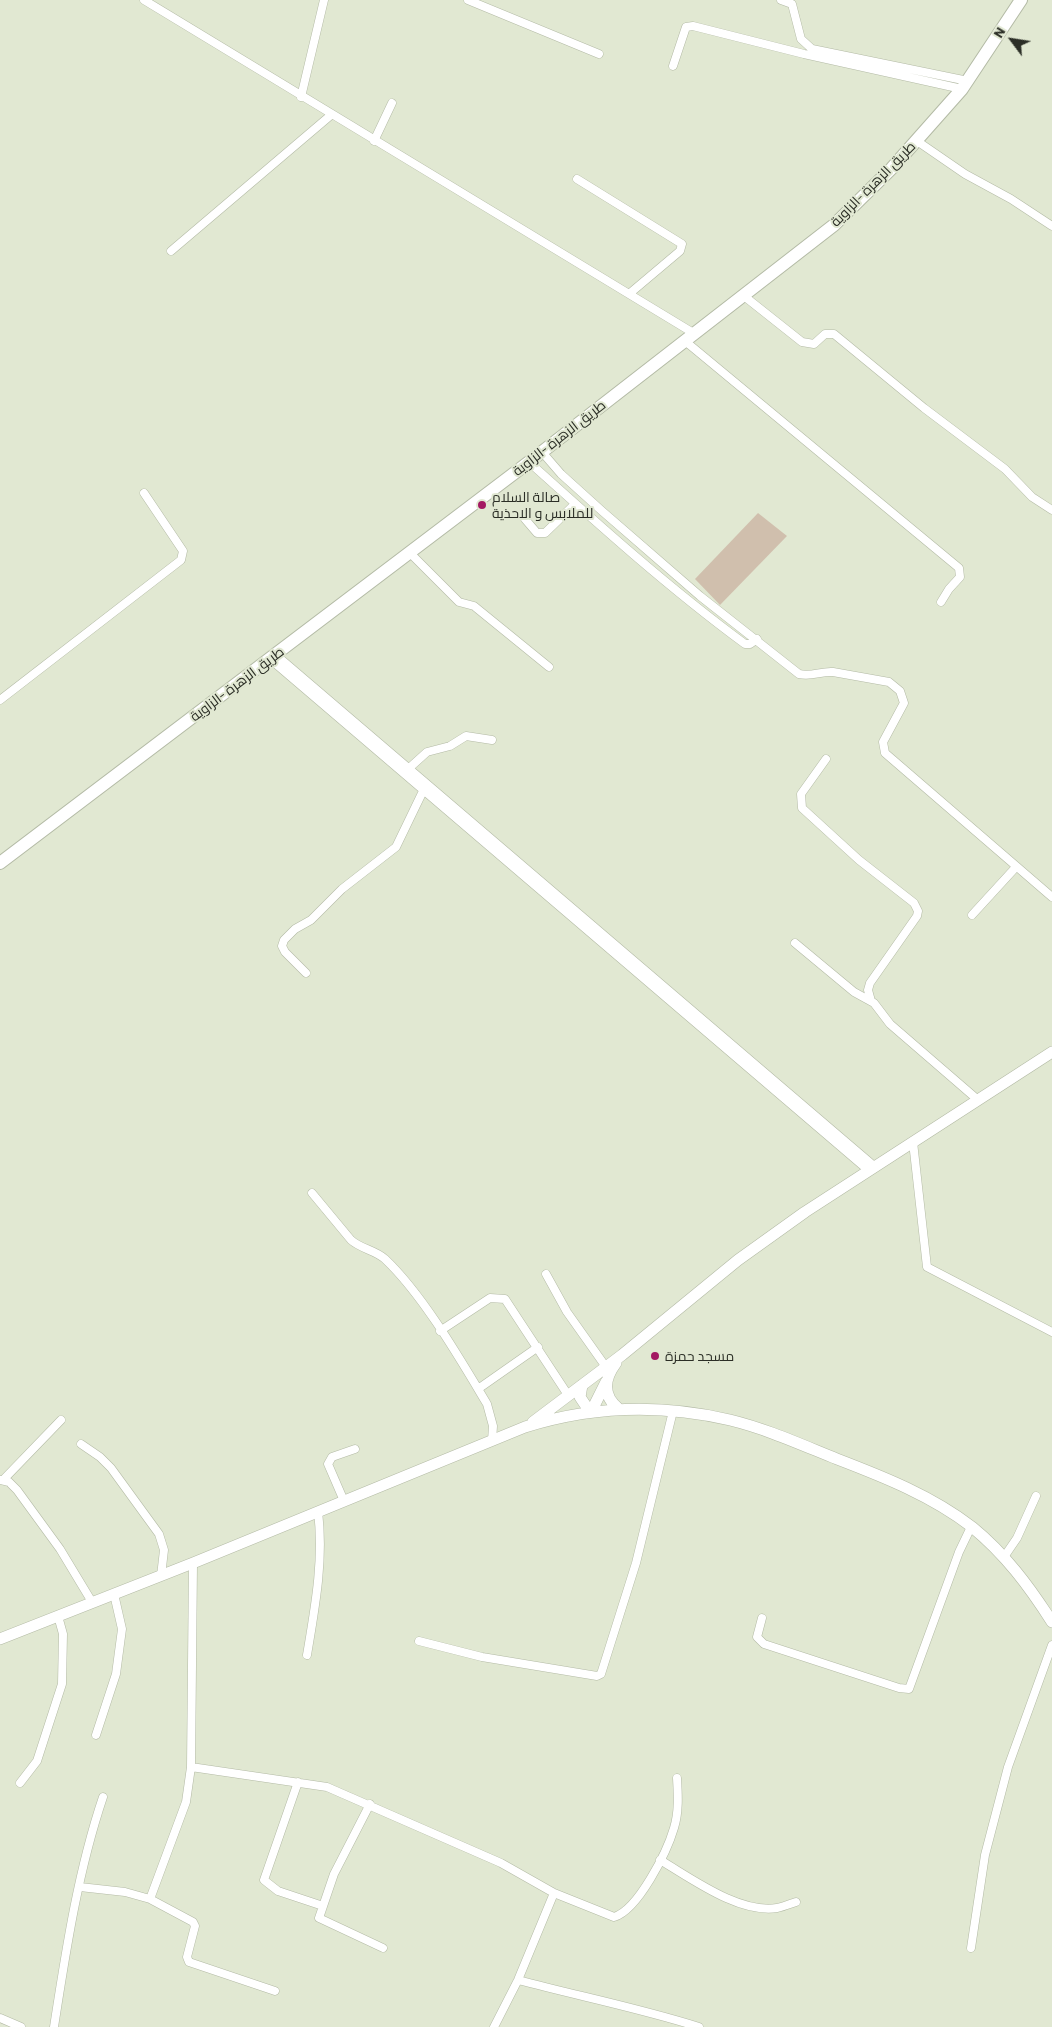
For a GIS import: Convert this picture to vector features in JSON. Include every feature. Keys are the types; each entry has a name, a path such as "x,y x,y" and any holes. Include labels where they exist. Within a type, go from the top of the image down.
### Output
{"main road":[{"name":"طريق الزهرة -الزاوية","path":"0,863 529,462 834,225 870,192 965,85 1021,0"},
{"path":"525,1427 622,1355 738,1260 805,1212 1052,1052"},
{"path":"590,1412 622,1355"},
{"path":"606,1381 608,1397 619,1409"},
{"path":"582,1385 582,1403 590,1412"},
{"path":"0,1639 161,1576 525,1427 590,1412 619,1409 672,1411 745,1424 828,1455 905,1487 945,1509 971,1527 1004,1557 1022,1577 1052,1622"}],"street":[{"path":"144,0 301,97 629,294 690,338 959,568 960,578 949,589 941,602"},
{"path":"301,97 324,0"},
{"path":"468,0 599,54"},
{"path":"781,0 792,4 801,39 812,49 965,85"},
{"path":"673,66 686,27 693,26 804,54 965,85"},
{"path":"374,141 392,103"},
{"path":"171,251 331,115"},
{"path":"917,140 965,174 1011,198 1052,226"},
{"path":"577,180 682,244 680,251 629,294"},
{"path":"744,296 808,345 814,344 825,334 834,334 924,408 1005,469 1032,497 1052,510"},
{"path":"542,452 574,486 700,596 799,674 809,676 825,671 833,672 889,682 900,691 904,703 883,742 883,751 1052,897"},
{"path":"529,462 575,504 712,620 745,644 750,644 756,639"},
{"path":"566,496 574,486"},
{"path":"0,700 181,560 183,551 144,493"},
{"path":"525,519 537,533 545,533 575,504"},
{"path":"410,553 459,602 474,606 549,667"},
{"path":"273,657 871,1168"},
{"path":"407,770 427,752 450,746 466,736 492,740"},
{"path":"826,759 801,794 802,808 859,860 914,903 918,911 917,916 870,983 868,990 871,1001"},
{"path":"407,770 424,789 871,1168"},
{"path":"306,974 285,952 282,946 284,940 291,932 308,923 342,889 396,847 424,789"},
{"path":"972,915 1016,867"},
{"path":"795,943 854,992 871,1001 890,1024 978,1100"},
{"path":"913,1142 927,1267 1052,1332"},
{"path":"312,1193 351,1240 359,1246 381,1256 406,1281 478,1389 490,1411 493,1426 492,1441"},
{"path":"546,1274 567,1312 606,1367"},
{"path":"440,1331 490,1298 500,1297 508,1302 568,1395"},
{"path":"478,1389 538,1347"},
{"path":"419,1641 482,1657 596,1676 601,1674 636,1563 672,1411"},
{"path":"61,1420 2,1480 13,1485 50,1535 92,1602"},
{"path":"82,1444 106,1462 159,1534 164,1550 161,1576"},
{"path":"344,1501 328,1464 332,1457 355,1448"},
{"path":"1004,1557 1017,1538 1036,1496"},
{"path":"307,1655 319,1577 321,1534 318,1511"},
{"path":"762,1618 757,1637 764,1644 899,1688 909,1689 971,1527"},
{"path":"150,1899 186,1802 191,1767 194,1653 193,1563"},
{"path":"96,1735 116,1674 122,1629 114,1594"},
{"path":"20,1783 37,1761 62,1684 63,1634 58,1616"},
{"path":"971,1948 984,1855 1008,1768 1052,1644"},
{"path":"191,1767 327,1787 370,1804 501,1863 554,1893 608,1916 619,1915 640,1894 660,1860 674,1828 678,1801 677,1778"},
{"path":"298,1782 264,1880 278,1891 323,1906"},
{"path":"54,2027 67,1946 88,1842 103,1797"},
{"path":"370,1804 334,1874 319,1916 321,1920 383,1948"},
{"path":"660,1860 732,1900 770,1909 796,1902"},
{"path":"80,1887 125,1892 150,1899 193,1922 195,1926 186,1957 189,1962 276,1991"},
{"path":"494,2027 518,1980 554,1893"},
{"path":"518,1980 589,1999 628,2006 699,2027"},
{"path":"0,2018 21,2027"}],"shaded area":[{"path":"758,513 787,536 720,605 695,579"}],"place":[{"name":"صالة السلام للملابس و الاحذية","path":"482,505"},
{"name":"مسجد حمزة","path":"655,1356"}]}
